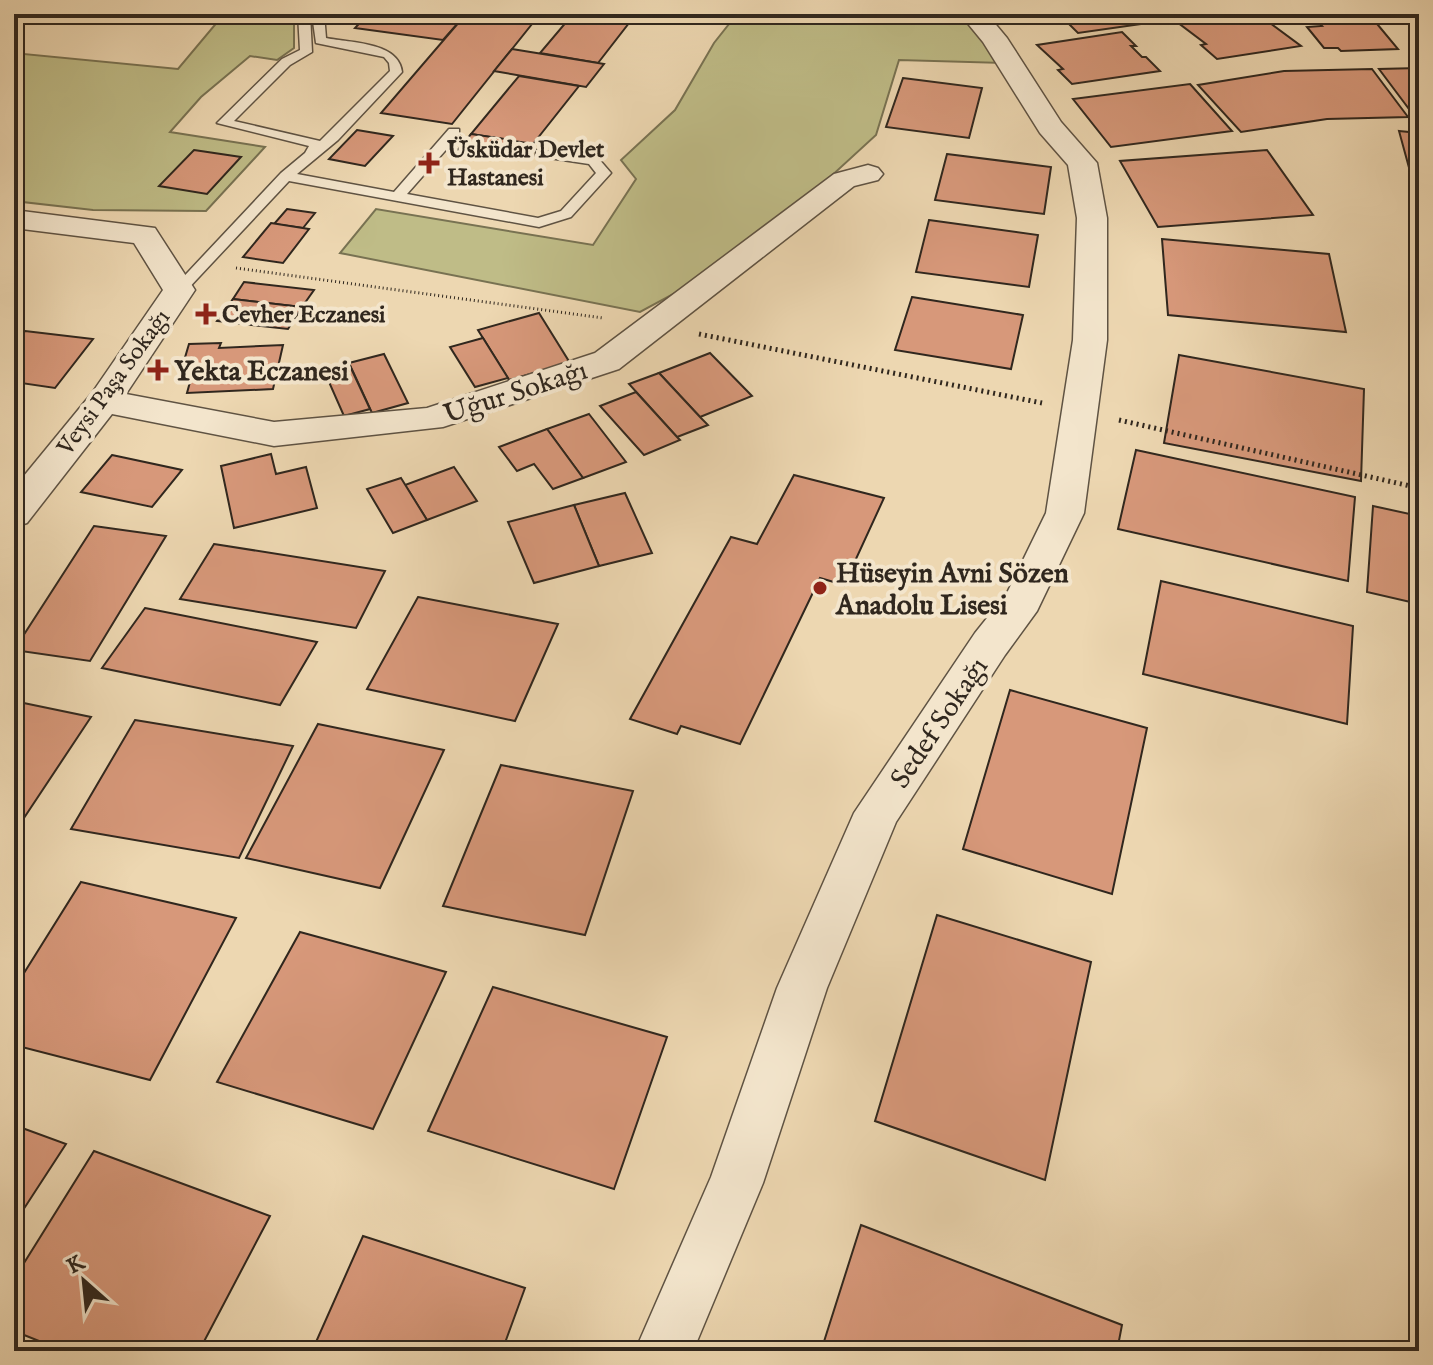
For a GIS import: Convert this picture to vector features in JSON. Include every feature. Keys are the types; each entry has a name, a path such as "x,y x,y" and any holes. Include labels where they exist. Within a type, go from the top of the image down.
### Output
{"street":[{"name":"Sedef Sokağı","path":"664,1351 736,1183 802,988 877,813 990,644 1023,601 1065,513 1090,340 1092,218 1082,163 1050,127 994,38 973,14"},
{"name":"Uğur Sokağı","path":"104,401 274,434 430,419 607,361 844,180 868,174"},
{"name":"Veysi Paşa Sokağı","path":"14,219 144,235 179,290 104,401 14,514"}],"lane":[{"path":"304,14 306,52 286,62 224,123 312,141 316,145 311,155"},
{"path":"179,290 286,176 396,72 395,62 388,54 320,40 318,14"},
{"path":"397,197 454,132"},
{"path":"286,176 539,223 566,214 604,173 593,161 541,153"}],"path":[{"path":"223,266 654,325 1080,411 1419,488"}],"shaded area":[{"path":"224,14 294,14 294,48 277,60 250,56 201,97 170,132 265,147 206,211 93,210 14,201 14,53 178,69"},
{"path":"737,14 965,14 1003,63 899,60 876,135 744,256 640,312 340,253 376,209 593,245 636,179 621,160 675,110 714,43"}],"building":[{"path":"368,14 442,14 438,19 459,22 443,40 355,28"},
{"path":"466,14 540,14 452,124 381,113"},
{"path":"573,14 636,14 598,63 540,53"},
{"path":"1065,14 1155,14 1162,21 1078,33 1065,20 1070,19"},
{"path":"1227,14 1264,14 1274,23 1270,23 1301,46 1217,59 1201,45 1206,44 1177,22"},
{"path":"1373,19 1398,49 1341,51 1338,48 1324,48 1307,27 1322,26 1318,22"},
{"path":"1122,32 1136,46 1131,46 1160,71 1072,84 1058,70 1063,69 1037,45"},
{"path":"512,49 604,64 586,87 494,71"},
{"path":"1419,68 1419,117 1415,117 1379,69"},
{"path":"1372,69 1408,117 1327,119 1241,132 1198,85 1284,71"},
{"path":"519,76 579,86 533,144 471,134"},
{"path":"903,78 982,88 969,138 886,127"},
{"path":"1190,84 1232,131 1111,147 1073,99"},
{"path":"357,130 393,136 365,166 329,159"},
{"path":"1399,131 1419,133 1419,186 1414,186"},
{"path":"471,134 511,140 496,159 456,152"},
{"path":"194,150 241,157 207,194 159,186"},
{"path":"1267,150 1313,215 1158,227 1120,161"},
{"path":"947,154 1051,167 1044,214 935,200"},
{"path":"287,209 315,213 303,228 274,224"},
{"path":"929,220 1038,235 1029,287 916,272"},
{"path":"271,223 309,229 283,263 243,257"},
{"path":"1162,239 1329,254 1346,332 1168,315"},
{"path":"244,282 314,290 302,307 233,299"},
{"path":"912,297 1023,315 1011,369 895,350"},
{"path":"233,299 302,307 288,329 217,321"},
{"path":"539,313 570,363 509,380 478,330"},
{"path":"25,331 93,339 55,388 14,382 14,343"},
{"path":"483,338 508,378 475,387 450,347"},
{"path":"221,343 219,348 283,345 273,389 187,393 193,371 181,371 189,344"},
{"path":"710,353 752,396 700,417 659,373"},
{"path":"384,354 408,403 372,413 349,363"},
{"path":"1179,355 1364,389 1361,481 1164,443"},
{"path":"350,366 370,409 344,416 325,373"},
{"path":"659,373 708,425 677,437 629,384"},
{"path":"636,392 680,440 644,455 600,406"},
{"path":"589,414 626,462 583,478 547,429"},
{"path":"547,429 583,478 553,489 534,464 517,471 499,447"},
{"path":"1136,450 1355,497 1348,581 1118,529"},
{"path":"271,454 276,474 306,467 317,508 234,528 221,466"},
{"path":"112,455 182,470 152,507 81,492"},
{"path":"454,467 477,501 427,520 405,485"},
{"path":"794,475 884,498 844,585 820,578 740,744 681,726 677,734 630,719 731,537 757,544"},
{"path":"401,478 427,520 393,533 367,489"},
{"path":"625,493 652,553 599,566 574,505"},
{"path":"574,505 599,566 534,583 508,522"},
{"path":"1373,506 1419,516 1419,604 1367,592"},
{"path":"94,526 166,536 90,661 14,650"},
{"path":"214,544 385,571 356,628 180,599"},
{"path":"1161,581 1353,626 1347,724 1143,674"},
{"path":"418,597 558,624 515,721 367,689"},
{"path":"145,608 317,642 280,705 102,668"},
{"path":"1010,690 1147,728 1112,894 963,849"},
{"path":"14,701 91,717 14,833"},
{"path":"135,720 293,746 239,858 71,829"},
{"path":"318,724 444,750 380,888 246,858"},
{"path":"501,765 633,791 585,935 443,906"},
{"path":"81,882 236,918 150,1080 14,1045 14,989"},
{"path":"937,915 1091,962 1045,1180 875,1121"},
{"path":"300,932 446,972 373,1129 217,1082"},
{"path":"493,987 667,1037 614,1189 428,1131"},
{"path":"14,1125 66,1144 14,1224"},
{"path":"94,1151 270,1216 199,1351 64,1351 14,1331 14,1279"},
{"path":"861,1225 1122,1325 1117,1351 821,1351"},
{"path":"363,1236 525,1288 502,1351 312,1351"}],"place":[{"name":"Üsküdar Devlet Hastanesi","path":"429,163"},
{"name":"Cevher Eczanesi","path":"206,314"},
{"name":"Yekta Eczanesi","path":"158,370"},
{"name":"Hüseyin Avni Sözen Anadolu Lisesi","path":"820,588"}]}
